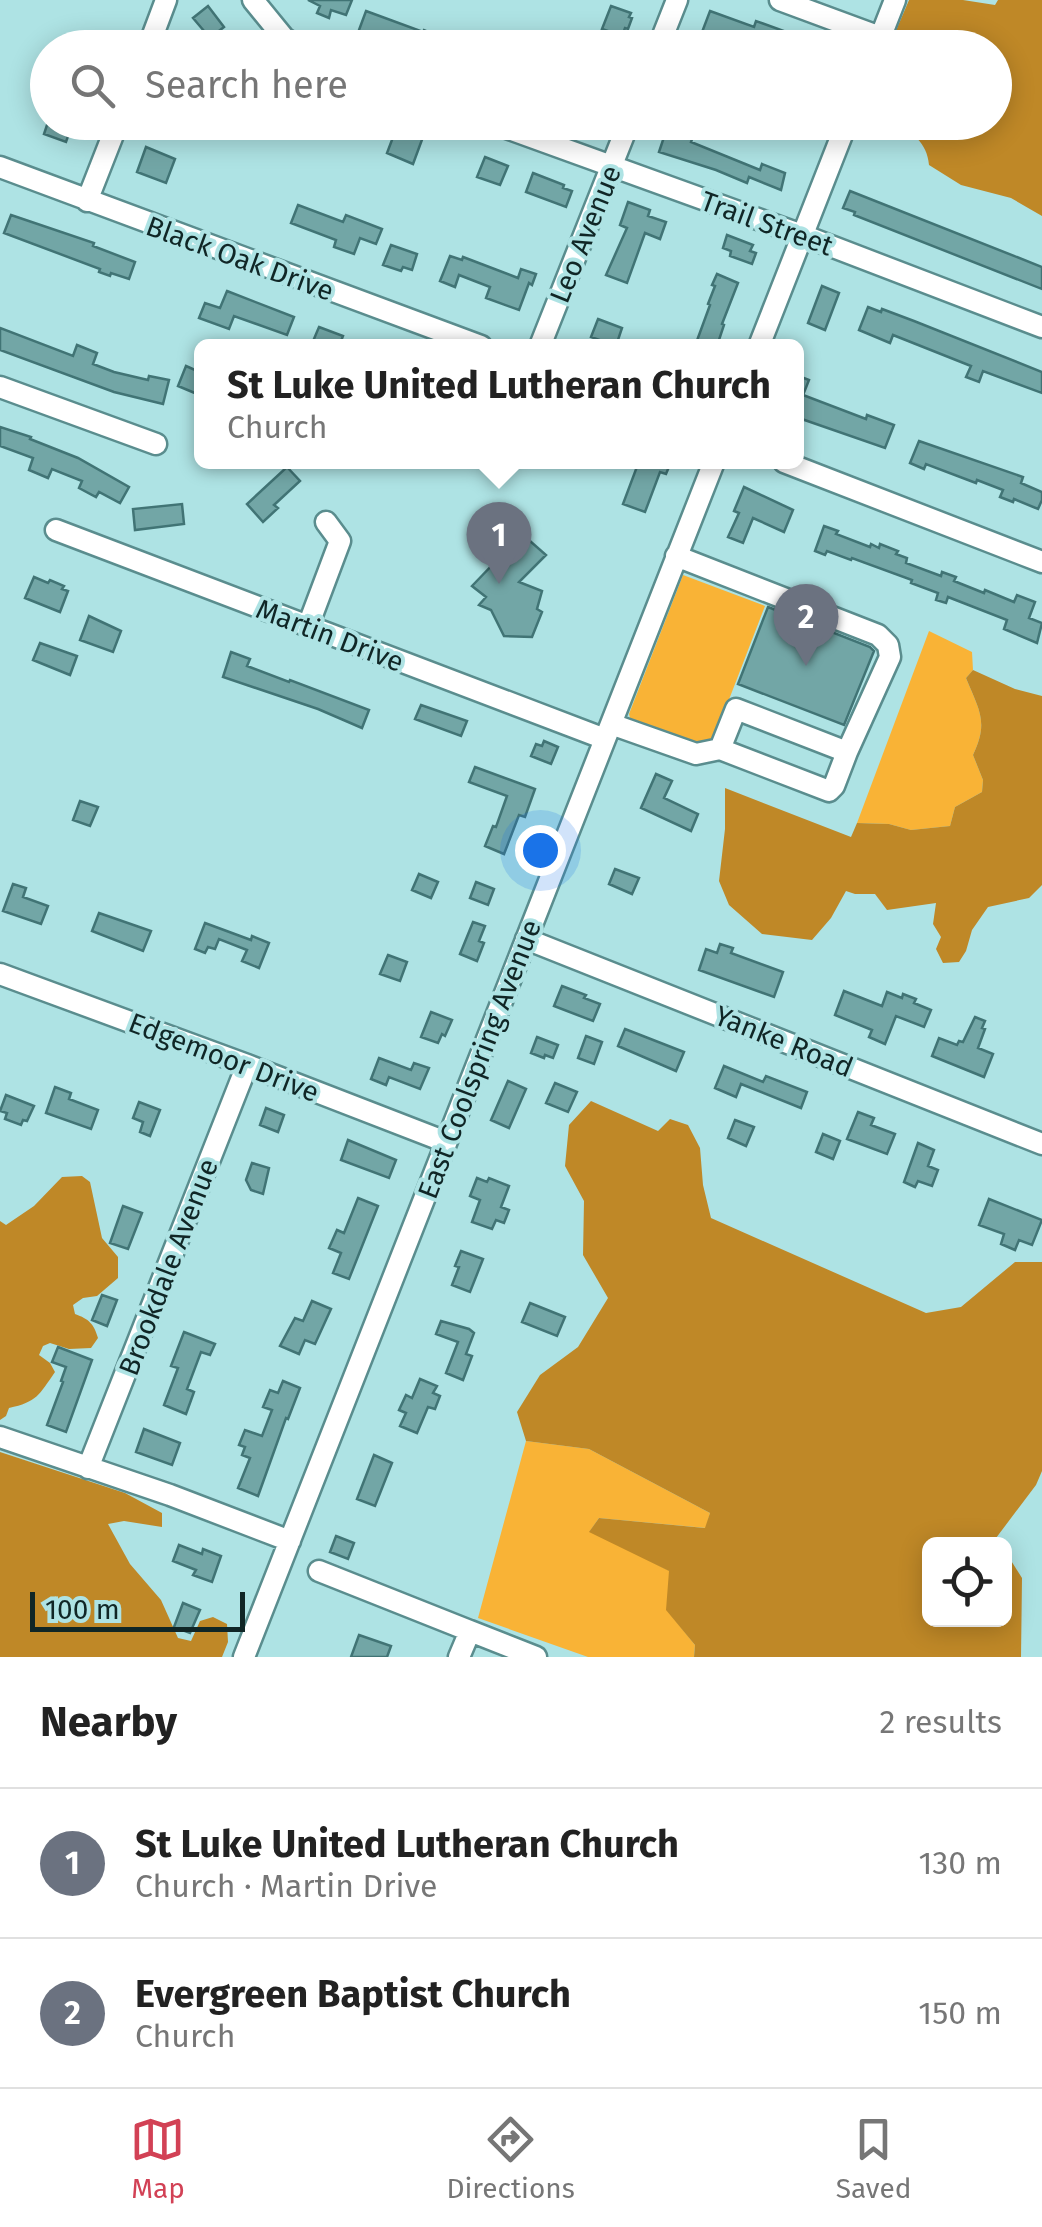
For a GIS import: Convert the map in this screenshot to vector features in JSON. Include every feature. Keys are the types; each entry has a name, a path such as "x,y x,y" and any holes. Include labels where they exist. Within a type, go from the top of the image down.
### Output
{"street":[{"path":"155,30 166,0"},
{"path":"253,0 277,30"},
{"path":"665,30 677,0"},
{"path":"780,0 850,30"},
{"path":"883,30 895,0"},
{"path":"87,201 111,140"},
{"name":"Trail Street","path":"538,140 1042,327"},
{"name":"Leo Avenue","path":"543,339 622,140"},
{"path":"762,339 840,140"},
{"name":"Black Oak Drive","path":"0,167 462,339"},
{"path":"0,387 156,444"},
{"name":"East Coolspring Avenue","path":"244,1657 711,469"},
{"path":"802,469 1042,562"},
{"path":"308,626 340,541 326,522"},
{"name":"Martin Drive","path":"56,530 308,626 608,731 696,754 720,749 829,791 847,752"},
{"path":"676,556 878,635 888,644 890,657 847,752 736,709 720,749"},
{"name":"Yanke Road","path":"526,939 1042,1144"},
{"name":"Edgemoor Drive","path":"0,974 446,1142"},
{"name":"Brookdale Avenue","path":"88,1468 247,1065"},
{"path":"0,1437 290,1541"},
{"path":"320,1571 536,1657"},
{"path":"459,1657 470,1631"}],"shaded area":[{"path":"909,0 963,0 995,5 998,0 1042,0 1042,216 1011,198 961,185 929,165 918,140 1012,140 1012,30 896,30"},
{"path":"683,575 765,606 715,736 705,746 693,747 632,725 629,714"},
{"path":"929,631 972,652 973,670 966,678 980,716 980,734 973,755 983,780 982,792 955,807 950,826 911,830 889,824 857,823"},
{"path":"973,670 1042,696 1042,885 1029,898 988,907 972,930 959,962 943,963 936,949 941,937 933,924 936,903 887,910 875,894 846,891 831,918 812,940 762,934 729,905 719,881 725,788 851,837 857,823 889,824 911,830 950,826 955,807 982,792 983,780 973,755 980,734 980,716 966,678"},
{"path":"591,1101 658,1131 670,1119 688,1125 700,1148 711,1218 926,1313 961,1307 1015,1262 1042,1262 1042,1471 1036,1485 997,1537 922,1537 922,1627 1012,1627 1012,1562 1022,1578 1021,1657 694,1657 695,1645 666,1610 669,1571 589,1532 599,1518 705,1528 710,1513 589,1449 526,1441 517,1412 540,1375 578,1347 608,1298 583,1255 584,1201 565,1166 569,1125"},
{"path":"82,1176 90,1182 102,1238 118,1257 118,1278 97,1296 83,1298 73,1305 75,1314 90,1323 98,1338 91,1348 69,1349 50,1343 43,1346 39,1355 55,1372 36,1396 9,1408 0,1420 0,1221 6,1225 34,1206 62,1177"},
{"path":"526,1441 589,1449 710,1513 706,1528 599,1518 590,1531 670,1571 667,1610 695,1645 694,1657 588,1657 478,1618"},
{"path":"0,1452 125,1493 162,1513 162,1527 124,1521 108,1524 130,1564 161,1600 178,1638 191,1641 200,1621 213,1617 227,1624 228,1642 222,1657 0,1657"}],"building":[{"path":"308,0 352,0 346,15 331,10 329,18 317,13 320,6"},
{"path":"208,6 224,27 203,30 193,18"},
{"path":"611,6 631,13 628,29 602,29"},
{"path":"366,11 418,30 359,30"},
{"path":"710,11 754,27 756,21 781,30 703,30"},
{"path":"392,140 422,140 413,164 387,153"},
{"path":"663,140 692,140 760,170 762,164 785,173 781,190 749,177 747,183 659,152"},
{"path":"146,147 175,159 166,183 137,172"},
{"path":"485,157 508,166 500,185 477,177"},
{"path":"533,173 572,191 566,207 526,192"},
{"path":"850,191 1042,267 1042,289 854,215 855,212 843,208"},
{"path":"628,202 650,210 648,216 666,222 660,239 645,233 627,283 606,275 627,228 620,225"},
{"path":"298,205 343,222 346,215 382,229 376,244 360,238 354,254 334,247 336,240 291,223"},
{"path":"11,215 94,243 93,246 135,262 129,279 99,272 100,269 4,233"},
{"path":"727,235 753,245 750,251 756,253 752,264 730,256 731,251 723,248"},
{"path":"391,245 417,254 412,270 383,265"},
{"path":"450,256 462,260 463,257 518,278 521,269 536,274 519,310 486,298 490,287 459,275 455,287 440,281"},
{"path":"717,274 738,283 719,339 698,339 710,305 715,286 712,285"},
{"path":"822,286 839,293 825,330 808,323"},
{"path":"227,291 294,317 287,335 234,316 229,329 199,318 205,303 220,308"},
{"path":"868,307 881,312 882,309 1042,372 1042,393 983,371 979,382 966,377 971,366 893,335 890,343 859,330"},
{"path":"598,319 622,328 618,339 591,337"},
{"path":"319,327 343,336 342,339 314,339"},
{"path":"0,328 73,356 77,345 97,353 93,364 114,372 148,380 149,376 169,380 163,404 114,392 0,350"},
{"path":"186,366 194,370 194,393 178,386"},
{"path":"804,395 866,419 867,415 894,425 885,448 804,420"},
{"path":"0,427 78,458 129,487 120,503 99,492 96,497 79,488 82,481 52,469 48,478 29,470 33,458 0,446"},
{"path":"919,441 1023,477 1021,483 1042,492 1038,509 1000,497 1003,490 977,480 976,483 926,464 924,469 910,463"},
{"path":"285,469 300,481 274,505 278,508 263,522 247,504"},
{"path":"636,469 668,469 666,474 660,472 645,512 623,504"},
{"path":"744,487 793,510 784,532 753,518 743,543 728,537 739,513 734,511"},
{"path":"182,504 184,524 135,530 133,509"},
{"path":"824,526 870,547 871,544 879,548 880,544 898,551 896,554 907,558 906,563 941,576 942,572 956,577 954,581 984,593 985,590 1014,602 1017,595 1035,602 1029,618 1042,623 1037,643 1004,629 1007,620 948,597 946,603 936,600 938,593 911,583 912,580 852,558 815,551"},
{"path":"522,534 546,555 519,582 542,591 537,609 542,612 532,637 504,636 491,610 479,605 486,597 472,586"},
{"path":"34,577 48,583 50,580 68,591 60,612 25,598"},
{"path":"768,607 874,651 844,725 738,684"},
{"path":"89,616 121,631 113,652 80,640"},
{"path":"40,643 77,656 70,675 33,660"},
{"path":"231,652 250,659 247,666 369,710 362,728 223,677"},
{"path":"421,705 467,721 461,736 415,719"},
{"path":"544,741 558,747 551,764 531,756 536,744 542,746"},
{"path":"475,767 535,789 525,817 519,815 504,854 485,846 507,796 469,782"},
{"path":"656,774 672,781 664,798 698,814 691,831 641,808"},
{"path":"80,801 98,807 90,826 73,820"},
{"path":"615,869 639,878 632,894 609,884"},
{"path":"419,874 438,882 431,898 412,890"},
{"path":"476,882 494,889 488,905 470,898"},
{"path":"13,884 26,888 23,897 48,906 41,924 3,911"},
{"path":"99,913 151,931 143,951 92,931"},
{"path":"473,922 485,926 477,961 460,954"},
{"path":"205,923 269,943 259,968 242,961 247,950 219,939 215,949 208,947 205,953 195,949"},
{"path":"720,944 733,948 731,953 783,972 774,997 699,970 706,949 717,953"},
{"path":"388,955 407,962 400,981 380,974"},
{"path":"562,986 600,1004 593,1021 554,1006"},
{"path":"844,991 882,1006 887,992 902,998 903,994 931,1010 924,1027 896,1016 885,1044 869,1037 872,1030 835,1015"},
{"path":"431,1012 452,1020 438,1043 421,1037"},
{"path":"975,1017 985,1021 978,1048 993,1054 984,1077 932,1056 939,1038 957,1045 963,1042"},
{"path":"625,1029 684,1052 676,1071 618,1046"},
{"path":"586,1036 602,1042 594,1064 578,1058"},
{"path":"537,1037 558,1045 553,1058 531,1053"},
{"path":"379,1058 411,1070 414,1063 429,1068 420,1089 389,1077 386,1085 371,1079"},
{"path":"724,1066 763,1082 766,1076 807,1092 801,1108 741,1084 736,1097 715,1088"},
{"path":"508,1081 526,1089 509,1128 491,1120"},
{"path":"555,1083 577,1092 568,1112 546,1103"},
{"path":"55,1087 71,1093 69,1099 98,1110 91,1129 46,1113"},
{"path":"6,1095 34,1106 21,1125 5,1119 7,1113 0,1111"},
{"path":"139,1102 160,1110 150,1136 140,1132 143,1122 133,1118"},
{"path":"266,1108 284,1115 278,1132 260,1125"},
{"path":"858,1112 874,1118 871,1125 895,1134 887,1154 847,1139"},
{"path":"735,1120 754,1127 746,1146 728,1138"},
{"path":"823,1134 840,1141 833,1159 816,1152"},
{"path":"348,1140 396,1160 389,1178 341,1160"},
{"path":"918,1143 934,1150 928,1166 938,1170 932,1186 918,1181 915,1187 904,1182"},
{"path":"252,1163 269,1168 263,1194 251,1190 246,1180"},
{"path":"477,1178 509,1186 501,1207 509,1210 504,1223 496,1220 492,1229 472,1222 480,1200 470,1196"},
{"path":"358,1198 378,1206 349,1279 333,1273 341,1253 329,1248 337,1230 344,1233"},
{"path":"989,1199 1042,1220 1032,1245 1019,1240 1015,1250 1001,1244 1004,1234 979,1225"},
{"path":"123,1206 142,1213 128,1249 110,1243"},
{"path":"461,1251 483,1259 470,1292 452,1285"},
{"path":"102,1295 117,1300 107,1326 92,1320"},
{"path":"312,1301 331,1309 315,1344 305,1340 299,1354 280,1346 295,1318 303,1321"},
{"path":"530,1303 565,1317 557,1336 522,1322"},
{"path":"441,1321 474,1333 466,1354 472,1356 463,1380 446,1373 458,1342 436,1334"},
{"path":"184,1332 215,1344 210,1355 201,1352 187,1389 194,1392 186,1414 164,1405 178,1368 171,1366"},
{"path":"58,1347 92,1360 66,1432 47,1425 66,1367 52,1362"},
{"path":"420,1379 437,1386 433,1393 440,1396 435,1409 428,1407 417,1433 400,1426 406,1413 399,1410 406,1395 412,1398"},
{"path":"283,1381 300,1388 258,1496 238,1488 250,1458 242,1455 245,1447 239,1445 245,1430 262,1436 272,1410 263,1407 270,1390 278,1393"},
{"path":"144,1429 180,1443 172,1465 136,1452"},
{"path":"374,1455 392,1463 375,1506 357,1499"},
{"path":"336,1536 354,1543 348,1559 330,1552"},
{"path":"179,1545 221,1556 212,1582 173,1561"},
{"path":"183,1603 200,1610 190,1633 174,1627"},
{"path":"359,1635 391,1646 387,1657 351,1657"}],"place":[{"name":"St Luke United Lutheran Church","path":"499,584"},
{"name":"Evergreen Baptist Church","path":"806,666"}]}
